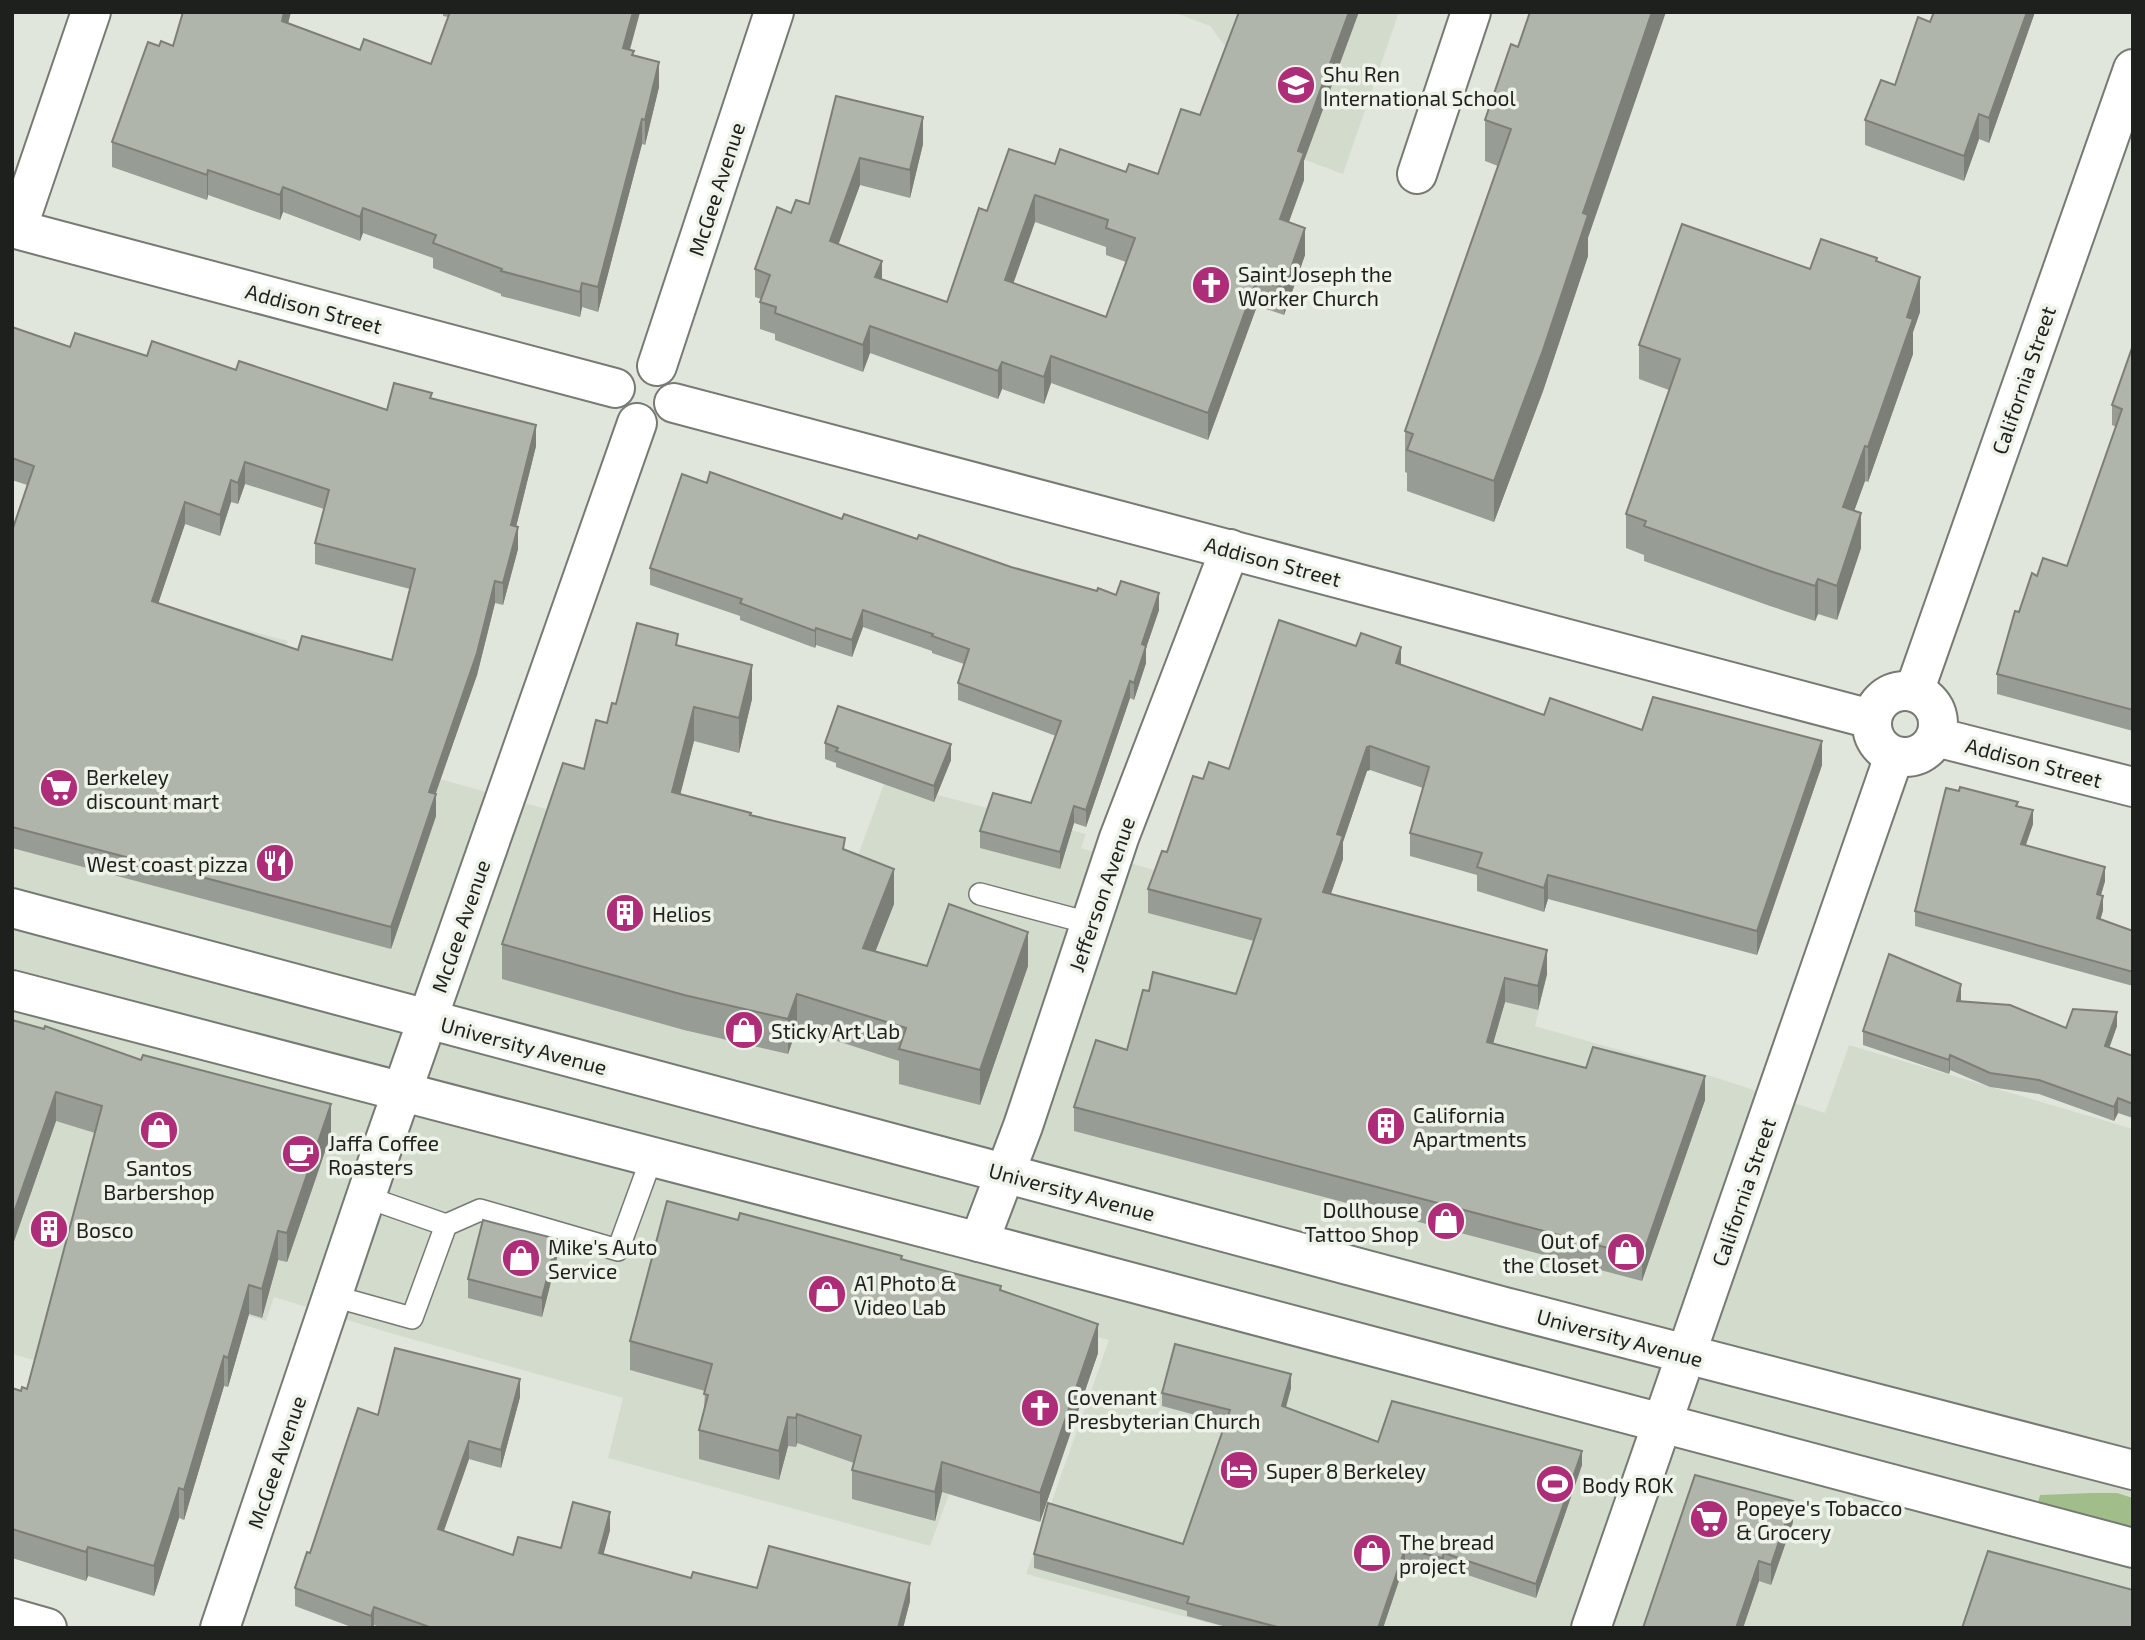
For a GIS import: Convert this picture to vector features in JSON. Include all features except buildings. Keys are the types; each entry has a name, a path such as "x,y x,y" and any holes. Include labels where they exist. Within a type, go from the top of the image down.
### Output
{"street":[{"path":"14,228 91,12"},
{"name":"McGee Avenue","path":"657,366 775,12"},
{"path":"1417,174 1471,12"},
{"name":"California Street","path":"1914,692 2133,69"},
{"name":"Addison Street","path":"14,228 615,388"},
{"path":"646,363 657,366 674,385 674,403 664,418 655,423 628,420 617,406 615,388 619,378 626,370 636,365 646,363"},
{"name":"Addison Street","path":"674,403 1871,719"},
{"name":"McGee Avenue","path":"220,1628 402,1092 636,423"},
{"name":"Jefferson Avenue","path":"979,1242 1023,1126 1119,838 1230,549"},
{"path":"1914,692 1932,704 1937,714 1936,737 1923,752 1904,758 1894,756 1876,741 1871,719 1882,699 1891,693 1914,692"},
{"name":"Addison Street","path":"1936,737 2133,788"},
{"name":"California Street","path":"1591,1628 1894,756"},
{"name":"University Avenue","path":"12,908 2133,1471"},
{"path":"12,990 979,1242 2133,1548"},
{"path":"12,1618 47,1628"}],"lane":[{"path":"980,894 1089,923"},
{"path":"366,1197 446,1225 480,1210 618,1250 652,1157"},
{"path":"332,1296 412,1318 446,1225"}],"shaded area":[{"name":"Shu Ren International School","path":"1173,12 1399,12 1343,174 1204,122 1234,48 1224,45 1210,26"},
{"path":"12,567 288,641 260,728 557,812 852,872 885,781 1086,834 1081,848 1157,871 1548,973 1535,1026 1714,1077 1825,1113 1849,1045 2133,1129 2133,1628 1227,1628 1026,1574 1109,1340 1015,1315 930,1546 608,1458 623,1398 383,1331 274,1297 266,1321 72,1268 40,1362 12,1354"}],"green space":[{"path":"2117,1493 2133,1498 2133,1528 2038,1503 2040,1495"}],"place":[{"name":"Shu Ren International School","path":"1296,85"},
{"name":"Saint Joseph the Worker Church","path":"1211,285"},
{"name":"Berkeley discount mart","path":"59,788"},
{"name":"West coast pizza","path":"275,863"},
{"name":"Helios","path":"625,913"},
{"name":"Sticky Art Lab","path":"744,1030"},
{"name":"California Apartments","path":"1386,1126"},
{"name":"Santos Barbershop","path":"159,1130"},
{"name":"Jaffa Coffee Roasters","path":"301,1154"},
{"name":"Dollhouse Tattoo Shop","path":"1446,1221"},
{"name":"Bosco","path":"49,1229"},
{"name":"Out of the Closet","path":"1626,1252"},
{"name":"Mike's Auto Service","path":"521,1258"},
{"name":"A1 Photo & Video Lab","path":"827,1294"},
{"name":"Covenant Presbyterian Church","path":"1040,1408"},
{"name":"Super 8 Berkeley","path":"1239,1470"},
{"name":"Body ROK","path":"1555,1484"},
{"name":"Popeye's Tobacco & Grocery","path":"1709,1519"},
{"name":"The bread project","path":"1372,1553"}]}
